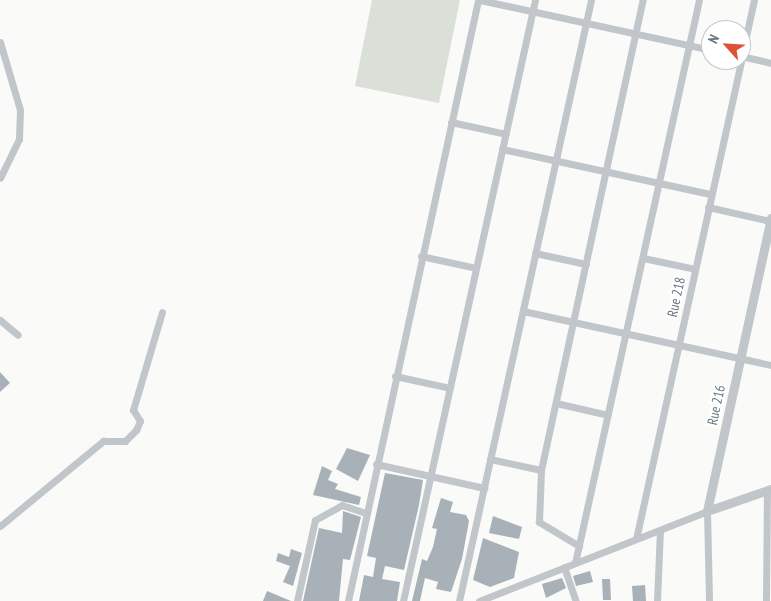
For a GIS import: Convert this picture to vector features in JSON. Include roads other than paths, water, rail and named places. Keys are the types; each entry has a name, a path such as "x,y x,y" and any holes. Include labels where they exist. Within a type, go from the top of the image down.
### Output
{"street":[{"path":"348,601 365,513 421,256 479,0 701,48"},
{"path":"403,601 535,0"},
{"path":"459,601 591,0"},
{"path":"579,546 539,522 541,470 643,0"},
{"path":"575,563 699,0"},
{"name":"Rue 218","path":"750,20 754,0"},
{"path":"0,42 20,110 19,139 0,178"},
{"path":"751,60 771,63"},
{"name":"Rue 218","path":"636,539 738,70"},
{"path":"451,122 506,134"},
{"path":"502,149 711,194"},
{"path":"708,207 771,219"},
{"name":"Rue 216","path":"709,601 707,511 771,219"},
{"path":"535,253 586,264"},
{"path":"421,256 476,268"},
{"path":"643,258 695,269"},
{"path":"522,311 771,365"},
{"path":"0,526 103,441 125,441 136,430 140,422 133,410 162,312"},
{"path":"0,320 18,335"},
{"path":"395,376 450,388"},
{"path":"556,403 608,415"},
{"path":"490,459 541,470"},
{"path":"376,464 484,488"},
{"path":"479,601 707,511 769,489 766,601"},
{"path":"297,601 315,520 342,505 365,513"},
{"path":"657,601 660,530"},
{"path":"564,568 576,601"}]}
